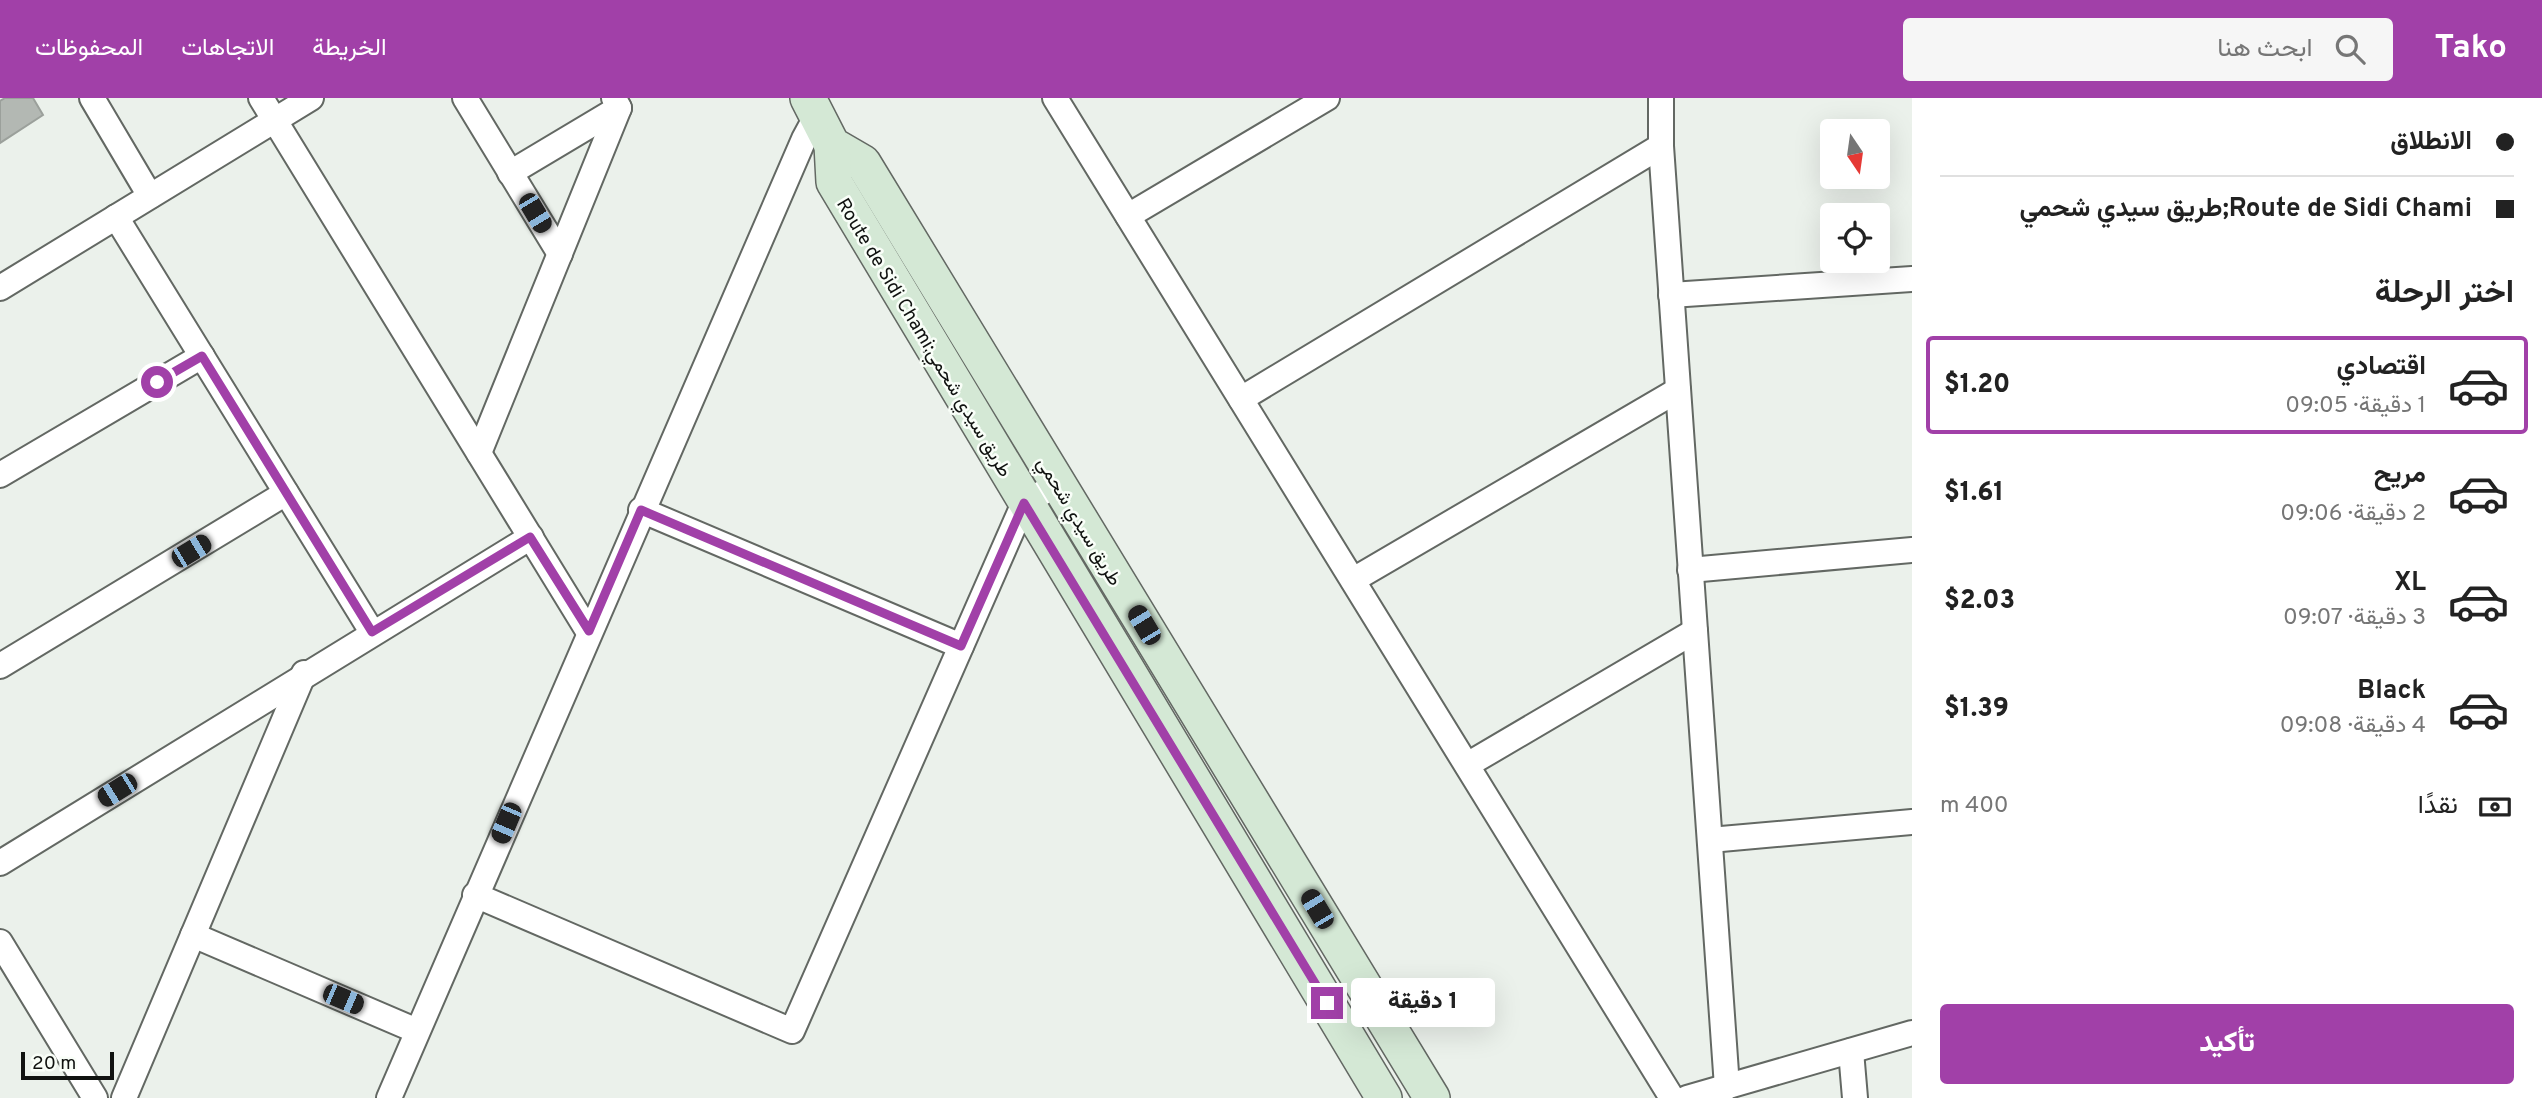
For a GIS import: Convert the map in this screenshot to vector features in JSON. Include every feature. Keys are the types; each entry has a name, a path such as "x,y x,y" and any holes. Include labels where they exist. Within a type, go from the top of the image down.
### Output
{"main road":[{"name":"طريق سيدي شحمي","path":"819,119 863,163 1432,1098"},
{"name":"Route de Sidi Chami;طريق سيدي شحمي","path":"819,119 834,182 1024,503 1384,1098"}],"street":[{"path":"92,98 150,196"},
{"path":"261,98 589,631"},
{"path":"0,288 311,98"},
{"path":"465,98 560,254"},
{"path":"1055,98 1672,1098"},
{"path":"1128,216 1327,98"},
{"path":"1661,98 1661,146 1727,1087"},
{"path":"479,453 560,254 617,103"},
{"path":"510,173 617,103"},
{"path":"388,1098 804,139 819,119"},
{"path":"1241,399 1661,146"},
{"path":"116,217 372,632"},
{"path":"1671,295 1912,279"},
{"path":"0,475 202,356"},
{"path":"1353,580 1678,390"},
{"path":"475,895 792,1031 1024,503 1058,484"},
{"path":"0,666 286,493"},
{"path":"641,510 961,646"},
{"path":"0,863 304,673 530,537"},
{"path":"1690,570 1912,550"},
{"path":"1467,765 1695,631"},
{"path":"124,1098 304,673"},
{"path":"1710,840 1912,822"},
{"path":"193,935 417,1031"},
{"path":"0,942 95,1098"},
{"path":"1687,1098 1912,1033"},
{"path":"1851,1051 1855,1098"}],"building":[{"path":"5,98 33,98 43,115 0,143 0,101"}],"route":[{"path":"157,382 202,356 372,632 530,537 589,631 641,510 961,646 1024,503 1327,1003"}]}
